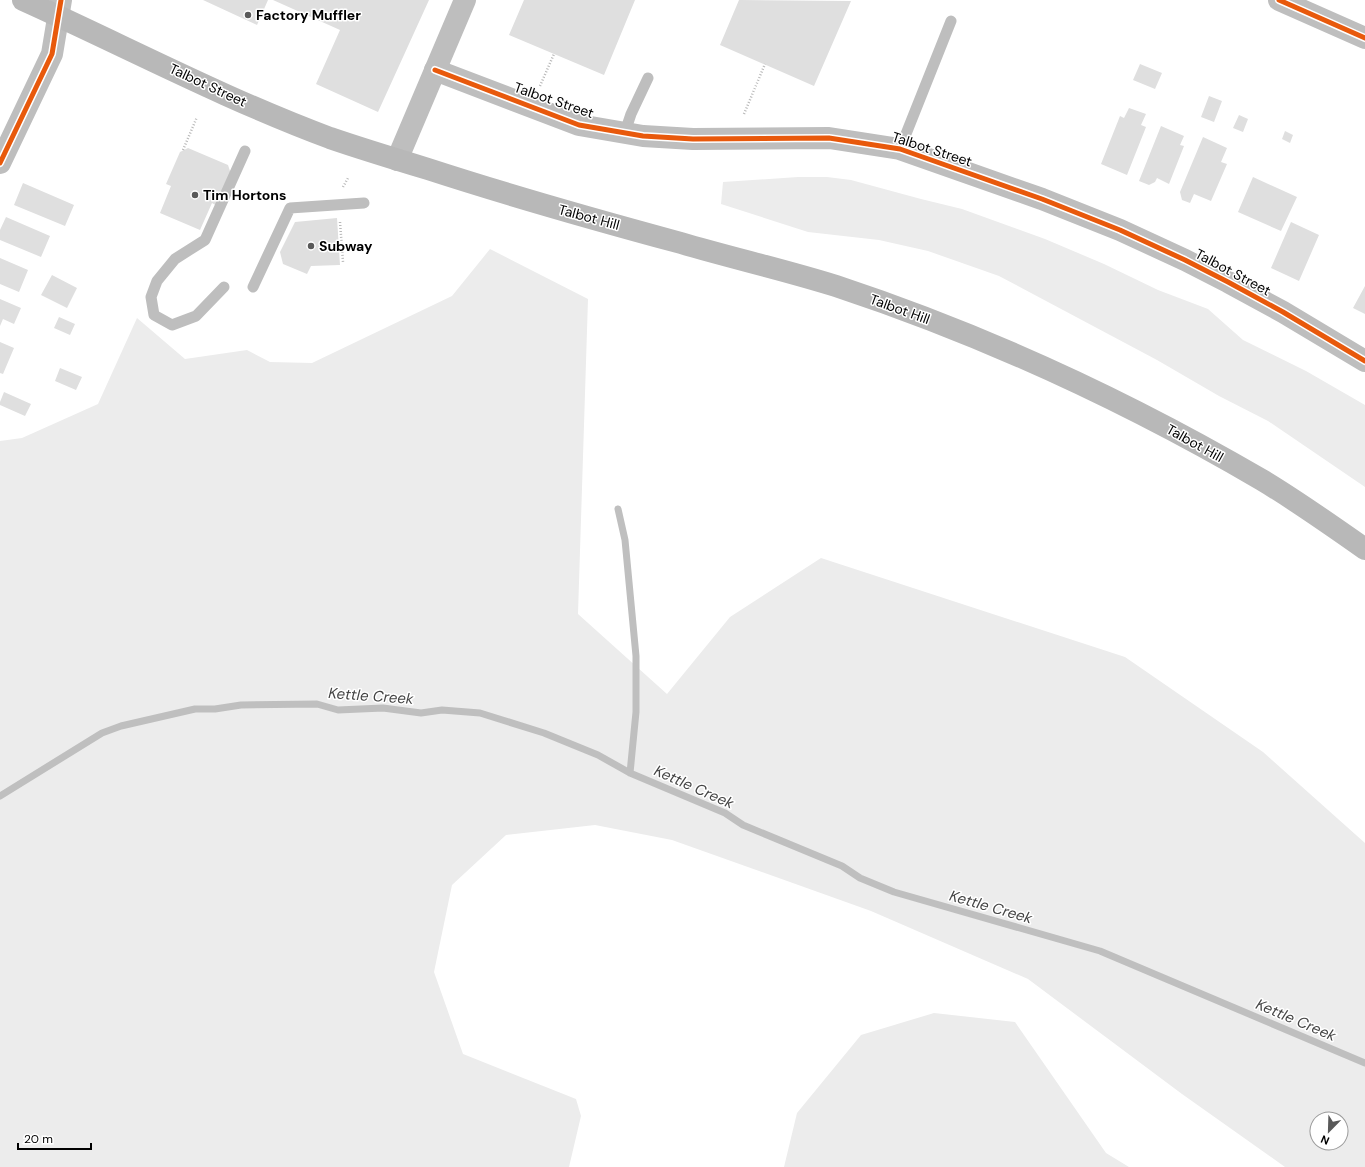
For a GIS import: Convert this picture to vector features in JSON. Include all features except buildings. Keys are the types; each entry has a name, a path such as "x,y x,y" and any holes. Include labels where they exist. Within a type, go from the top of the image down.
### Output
{"main road":[{"name":"Talbot Street","path":"23,0 60,8 234,98 331,138 397,160"},
{"name":"Talbot Hill","path":"397,160 527,200 832,285 896,306 990,343 1058,372 1184,436 1264,481 1365,549"}],"street":[{"path":"397,160 465,0"},
{"path":"1280,0 1365,38"},
{"path":"0,164 52,54 60,8"},
{"name":"Talbot Street","path":"435,70 579,125 643,136 693,139 829,138 900,149 1042,199 1120,230 1228,282 1283,312 1365,361"}],"lane":[{"path":"900,149 951,21"},
{"path":"625,132 631,114 648,78"},
{"path":"224,287 196,316 172,325 154,315 151,297 157,281 175,259 205,240 245,151"},
{"path":"253,287 290,208 364,203"}],"path":[{"path":"539,88 554,54"},
{"path":"744,114 765,64"},
{"path":"183,150 197,117"}],"shaded area":[{"path":"798,177 827,177 851,180 962,209 1045,239 1104,264 1158,290 1208,309 1243,340 1306,371 1365,405 1365,487 1268,421 1219,396 1157,360 999,276 928,251 879,240 808,232 721,204 723,182"},
{"path":"490,249 588,299 578,614 667,694 730,617 821,558 1125,657 1263,752 1365,843 1365,1167 1285,1167 1182,1094 1028,979 871,911 672,840 595,825 506,835 452,885 434,972 463,1054 576,1099 581,1116 569,1167 0,1167 0,441 22,438 98,404 137,318 185,359 247,350 270,362 312,363 452,296"},
{"path":"934,1013 1015,1022 1106,1153 1129,1167 784,1167 797,1113 861,1035"}],"waterway":[{"path":"618,509 625,540 636,656 636,712 630,773"},
{"name":"Kettle Creek","path":"0,796 102,733 121,726 195,709 215,709 241,705 317,704 338,710 383,708 421,713 442,710 480,713 544,733 598,755 630,773 725,813 743,825 842,866 860,878 894,892 1100,951 1365,1063"}],"cycle path":[{"path":"0,163 52,54 61,0"},
{"path":"1279,0 1365,38"},
{"path":"435,70 579,125 643,136 693,139 829,138 900,149 1042,199 1120,230 1228,282 1283,312 1365,361"}],"place":[{"name":"Factory Muffler","path":"248,15"},
{"name":"Tim Hortons","path":"195,195"},
{"name":"Subway","path":"311,246"}]}
